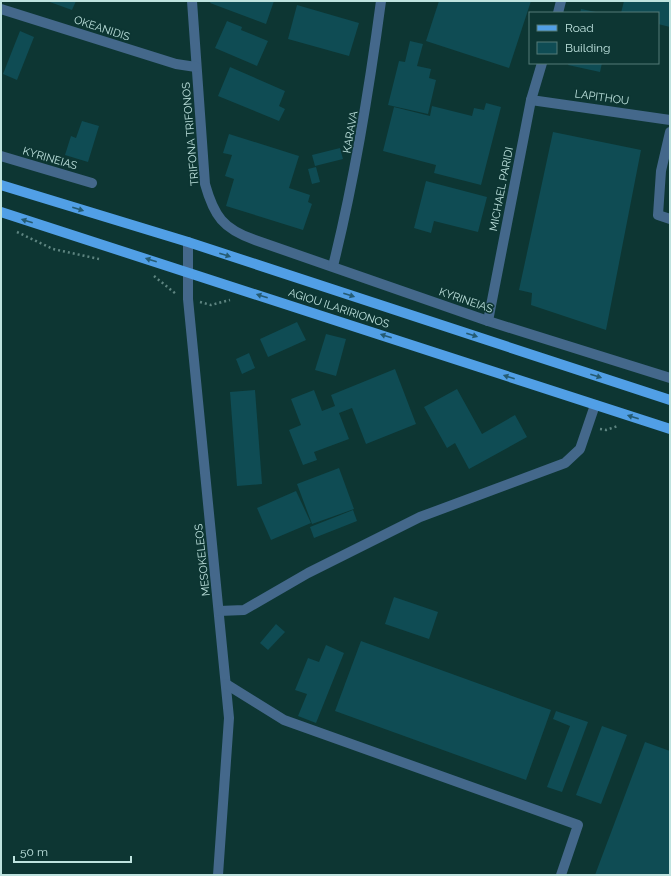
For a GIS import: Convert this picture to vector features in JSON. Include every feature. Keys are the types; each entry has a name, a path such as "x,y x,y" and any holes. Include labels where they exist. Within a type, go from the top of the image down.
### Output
{"main road":[{"name":"AGIOU ILARIRIONOS","path":"1,185 188,242 670,400"},
{"name":"AGIOU ILARIRIONOS","path":"1,212 189,271 670,429"}],"street":[{"name":"TRIFONA TRIFONOS","path":"192,1 205,184 209,199 219,219 224,225 234,232 255,240"},
{"name":"KARAVA","path":"333,266 346,214 360,144 381,1"},
{"path":"558,12 561,1"},
{"name":"OKEANIDIS","path":"1,9 170,62 196,67"},
{"name":"MICHAEL PARIDI","path":"488,321 531,100 542,64"},
{"name":"LAPITHOU","path":"531,100 670,120"},
{"path":"670,132 661,172 658,215 670,219"},
{"name":"KYRINEIAS","path":"1,156 92,183"},
{"name":"KYRINEIAS","path":"255,240 488,321 670,378"},
{"name":"MESOKELEOS","path":"188,242 188,299 229,718 218,875"},
{"path":"219,611 244,610 308,573 420,517 565,463 580,449 596,405"},
{"path":"226,684 284,720 578,825 561,875"}],"building":[{"path":"47,1 76,1 72,10"},
{"path":"211,1 274,1 266,24 210,3"},
{"path":"439,1 531,1 509,68 426,41"},
{"path":"624,1 670,1 670,27 659,24 659,12 621,12"},
{"path":"297,5 359,23 349,56 288,39"},
{"path":"581,9 596,12 580,12"},
{"path":"227,21 242,27 241,30 268,41 257,66 215,48"},
{"path":"20,31 34,37 17,80 3,74"},
{"path":"410,41 423,44 417,66 431,69 429,78 436,80 428,114 388,105 399,61 405,62"},
{"path":"568,64 602,64 600,72"},
{"path":"230,67 285,91 279,106 285,109 279,121 218,96"},
{"path":"486,103 501,107 481,185 434,173 436,165 383,151 394,107 430,116 432,106 472,116 474,108 484,110"},
{"path":"82,121 99,126 88,162 65,155 71,136 76,138"},
{"path":"553,132 641,150 606,330 531,305 532,293 519,290"},
{"path":"229,134 299,156 289,188 310,195 308,202 312,204 303,230 226,206 234,179 225,176 232,155 223,153"},
{"path":"340,148 343,159 315,166 312,155"},
{"path":"316,167 320,182 312,184 308,169"},
{"path":"426,181 487,197 478,232 434,221 431,233 414,228"},
{"path":"297,322 306,340 268,357 260,339"},
{"path":"326,334 346,339 336,376 315,370"},
{"path":"249,353 255,368 242,374 236,359"},
{"path":"395,369 416,424 366,444 352,408 339,413 349,439 314,452 317,460 303,465 289,430 301,425 291,399 314,390 322,411 335,406 331,395"},
{"path":"457,389 482,434 515,415 527,437 469,469 455,443 447,448 424,407"},
{"path":"255,390 262,484 237,486 230,392"},
{"path":"339,468 354,509 312,524 297,484"},
{"path":"296,491 311,523 271,540 257,508"},
{"path":"353,510 357,521 314,538 310,527"},
{"path":"394,597 438,612 429,639 385,624"},
{"path":"276,624 285,632 268,650 260,643"},
{"path":"361,641 551,710 526,780 335,711"},
{"path":"326,645 344,653 316,723 298,716 307,694 295,690 308,658 319,662"},
{"path":"556,711 588,722 562,792 547,787 570,726 553,719"},
{"path":"602,726 627,735 601,804 576,795"},
{"path":"645,742 670,751 670,875 595,875"}]}
